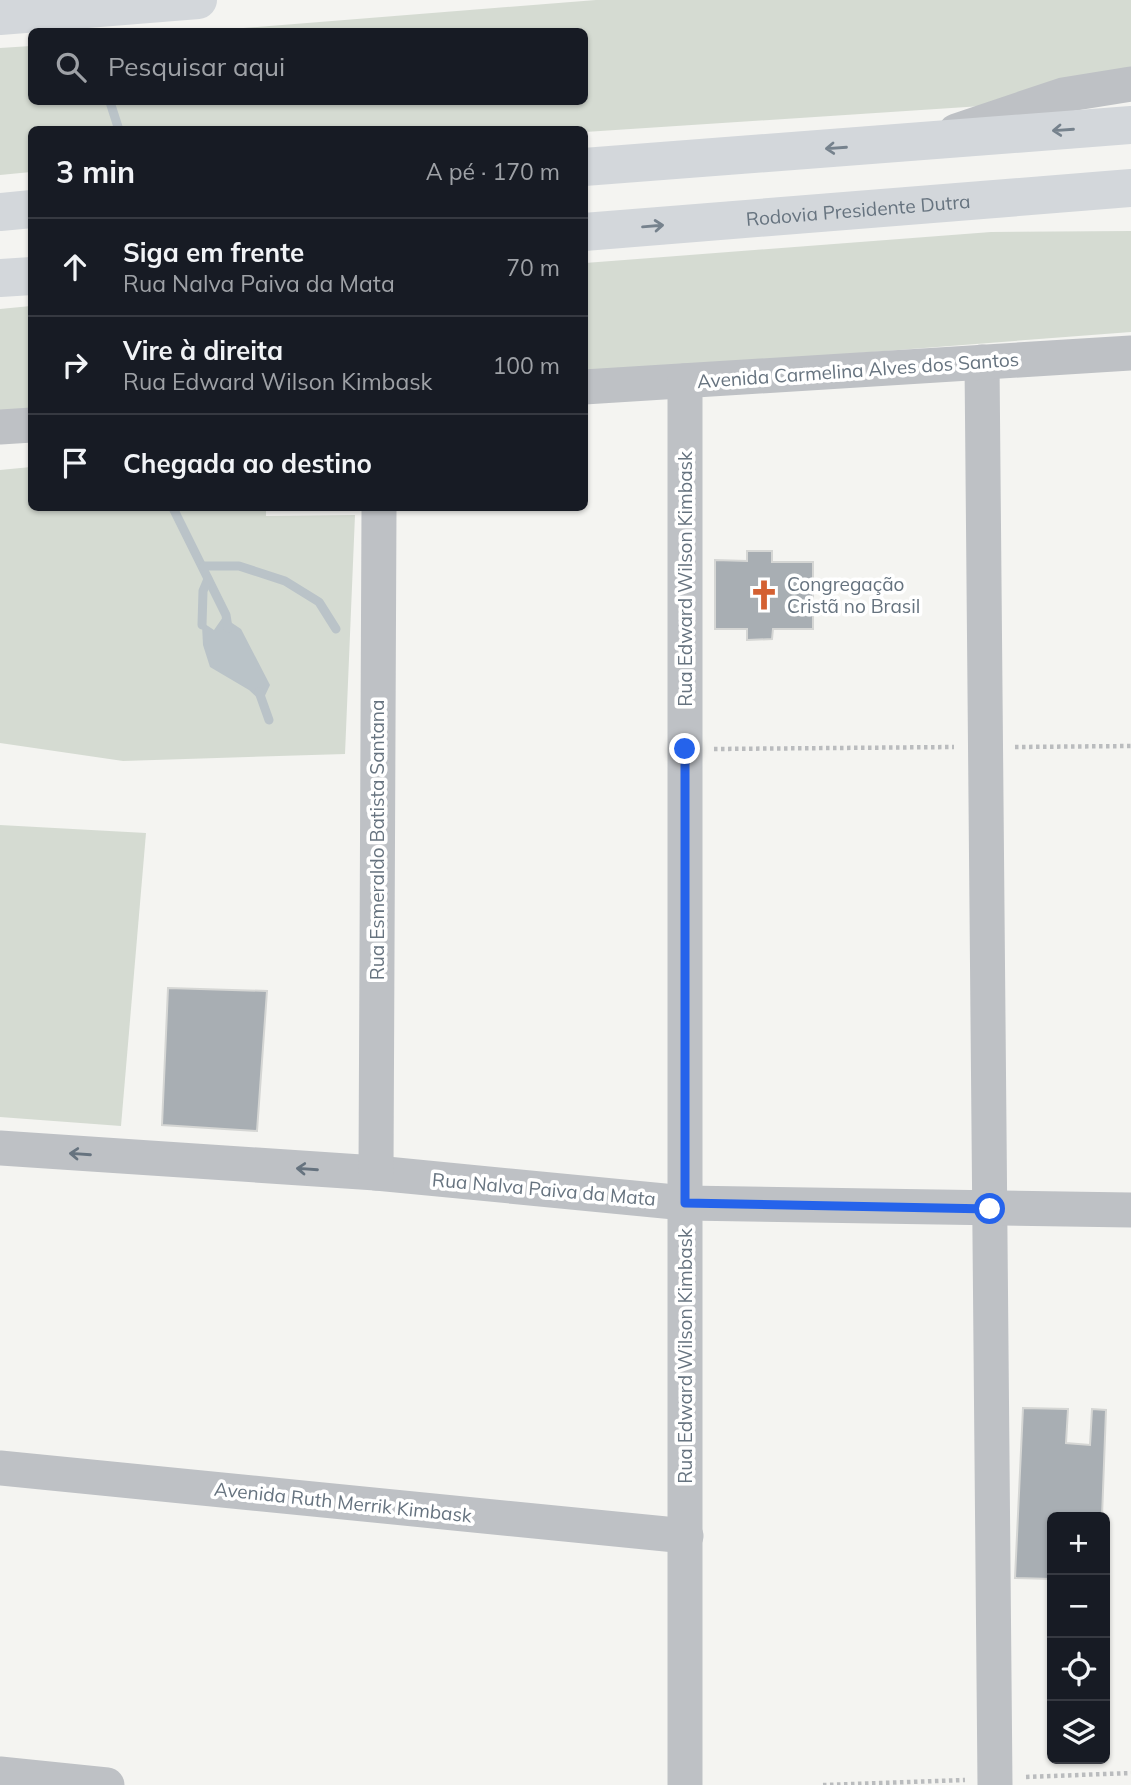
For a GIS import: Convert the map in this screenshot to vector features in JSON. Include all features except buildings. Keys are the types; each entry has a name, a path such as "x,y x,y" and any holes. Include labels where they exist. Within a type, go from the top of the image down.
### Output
{"main road":[{"path":"0,16 198,0"},
{"path":"588,167 1131,125"},
{"name":"Rodovia Presidente Dutra","path":"588,232 1131,188"},
{"path":"0,212 28,209"},
{"path":"0,278 28,276"}],"street":[{"path":"925,141 1063,95 1131,84"},
{"path":"931,204 1131,206"},
{"name":"Avenida Carmelina Alves dos Santos","path":"588,387 1131,353"},
{"path":"982,362 995,1785"},
{"name":"Rua Edward Wilson Kimbask","path":"685,380 685,1785"},
{"path":"0,427 28,425"},
{"name":"Rua Esmeraldo Batista Santana","path":"376,1173 379,511"},
{"name":"Rua Nalva Paiva da Mata","path":"0,1148 376,1173 685,1203 1131,1210"},
{"name":"Avenida Ruth Merrik Kimbask","path":"0,1468 685,1536"},
{"path":"0,1774 107,1785"}],"path":[{"path":"685,749 1131,746"}],"shaded area":[{"path":"596,0 1131,0 1131,77 1012,104 588,132 588,126 28,126 28,172 0,175 0,48 28,46 28,105 588,105 588,28 244,28"},
{"path":"1131,231 1131,332 588,374 588,263 991,232"},
{"path":"28,306 28,416 0,418 0,309"},
{"path":"28,467 28,511 266,511 266,516 355,515 345,754 123,761 0,743 0,470"},
{"path":"223,617 241,629 270,685 262,702 249,690 210,667 203,645 202,625 214,630"},
{"path":"0,825 146,833 121,1126 0,1117"}],"waterway":[{"path":"111,105 118,126"},
{"path":"174,511 226,615 228,628"},
{"path":"204,566 239,566 285,581 319,602 336,629"},
{"path":"202,625 203,591 208,579"},
{"path":"259,692 269,720"}],"place":[{"name":"Congregação Cristã no Brasil","path":"764,595"}],"route":[{"path":"685,749 685,1203 990,1209"}]}
